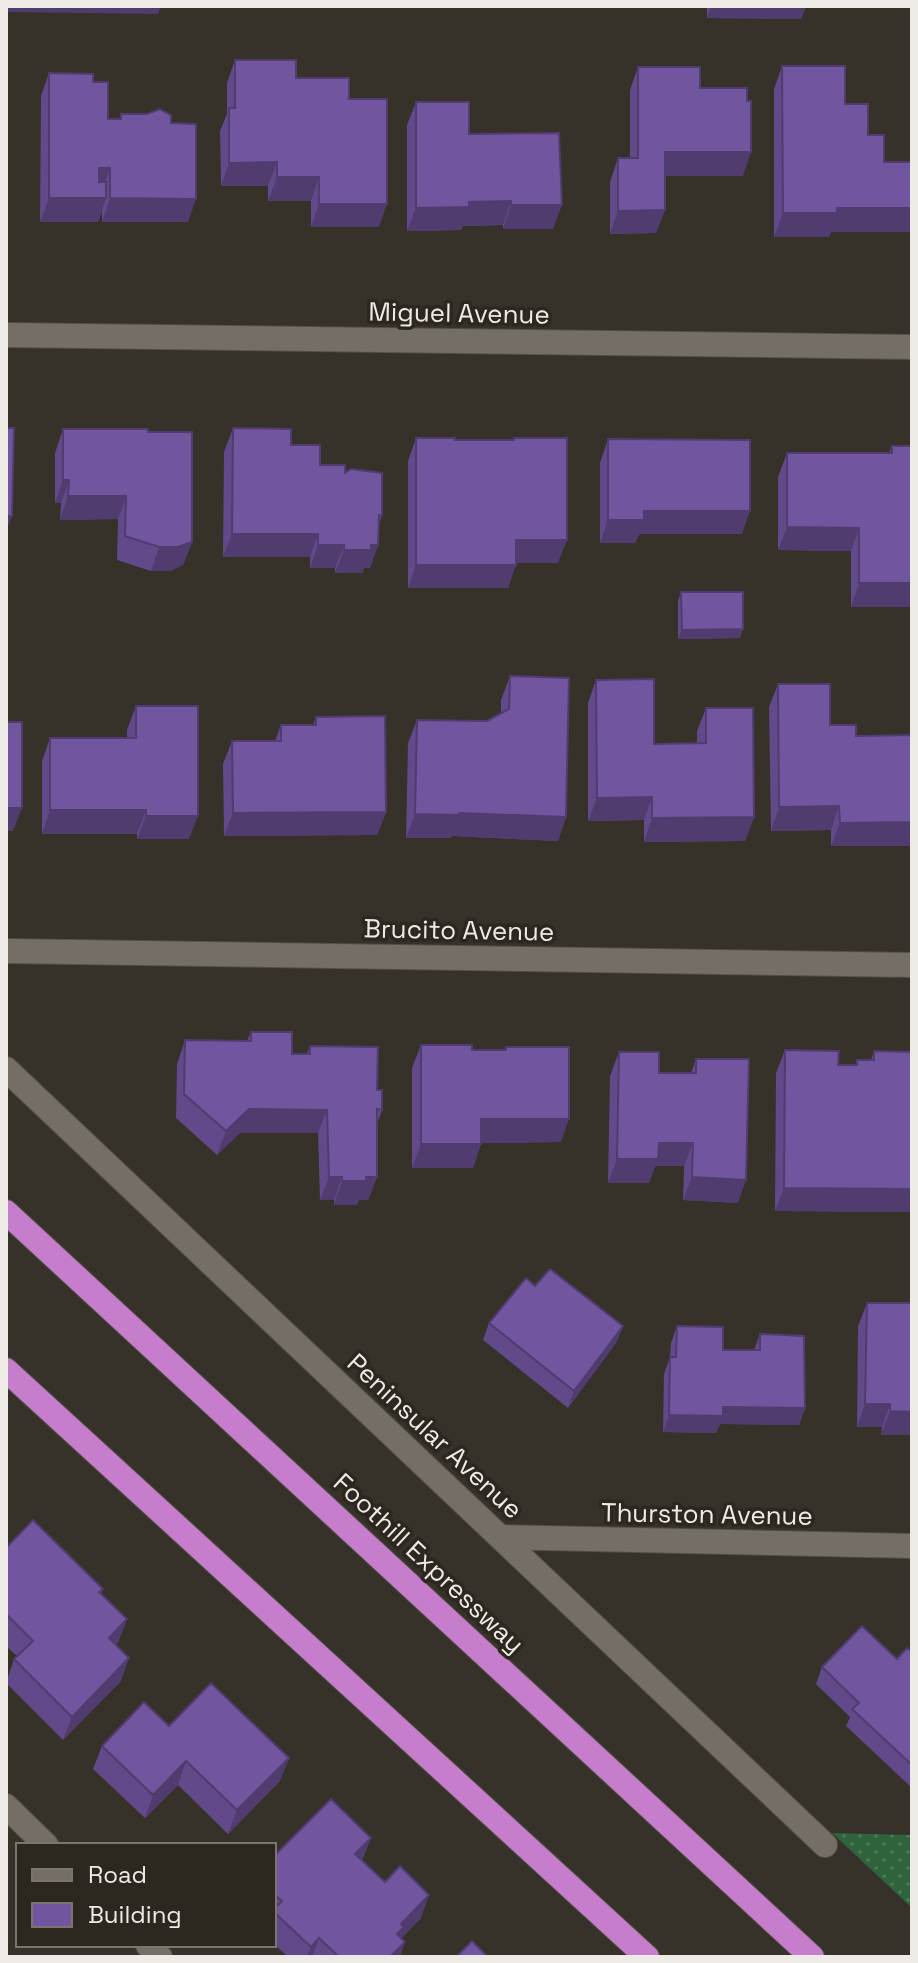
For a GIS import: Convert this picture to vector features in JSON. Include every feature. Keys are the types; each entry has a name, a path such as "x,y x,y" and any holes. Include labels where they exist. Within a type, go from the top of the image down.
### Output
{"highway":[{"name":"Foothill Expressway","path":"6,1212 812,1957"},
{"path":"6,1370 647,1957"}],"street":[{"name":"Miguel Avenue","path":"6,335 912,347"},
{"name":"Brucito Avenue","path":"6,951 912,965"},
{"name":"Peninsular Avenue","path":"6,1069 825,1845"},
{"name":"Thurston Avenue","path":"501,1537 912,1546"},
{"path":"6,1806 44,1843"}],"green space":[{"path":"832,1833 912,1835 912,1908"}],"building":[{"path":"235,60 296,60 296,78 349,78 349,99 387,99 387,204 319,204 319,177 277,177 277,162 229,163 229,108 235,108"},
{"path":"782,66 845,66 845,104 868,104 868,135 884,135 884,162 912,162 912,208 837,208 837,213 783,213"},
{"path":"638,67 700,67 700,88 747,88 747,101 751,101 751,152 665,152 665,210 618,211 618,158 638,158"},
{"path":"49,73 93,74 93,82 108,82 108,119 121,119 121,114 147,114 160,109 171,115 171,123 196,124 196,199 110,198 110,168 99,168 99,182 106,182 106,198 49,198"},
{"path":"416,102 469,102 469,134 559,133 562,205 511,205 511,201 469,202 469,207 416,208"},
{"path":"6,428 14,428 12,516 6,516"},
{"path":"233,428 291,429 291,445 320,445 320,465 345,465 345,473 351,469 382,473 378,545 371,545 371,550 344,550 344,545 318,545 318,534 232,534"},
{"path":"63,429 192,432 192,542 178,547 159,547 125,536 126,496 68,496 69,480 63,480"},
{"path":"416,438 567,438 567,540 516,540 516,565 416,565"},
{"path":"608,439 750,440 750,511 644,511 644,520 608,520"},
{"path":"892,446 912,446 912,583 859,583 859,528 787,527 787,453 892,453"},
{"path":"681,592 743,592 743,629 682,630"},
{"path":"510,676 569,678 566,817 415,814 417,720 487,721 509,709"},
{"path":"654,679 654,744 706,743 706,708 753,708 754,817 652,818 652,797 597,798 596,680"},
{"path":"778,684 830,684 830,725 856,725 856,736 912,735 912,822 840,823 839,806 779,807"},
{"path":"136,706 198,706 198,816 146,816 146,810 50,810 50,738 136,738"},
{"path":"385,716 386,812 233,813 232,741 281,741 281,725 316,725 316,717"},
{"path":"6,722 22,722 22,808 6,808"},
{"path":"251,1032 292,1032 292,1054 310,1054 310,1046 378,1047 377,1090 382,1090 382,1110 377,1109 377,1177 366,1177 366,1181 342,1181 342,1177 329,1177 327,1110 249,1109 226,1131 184,1094 185,1040 251,1041"},
{"path":"421,1045 472,1045 472,1050 569,1047 569,1119 481,1119 481,1144 421,1144"},
{"path":"785,1050 839,1051 838,1065 857,1065 857,1060 874,1060 874,1051 912,1052 912,1189 784,1188"},
{"path":"619,1052 659,1052 659,1073 696,1073 696,1059 749,1059 746,1180 692,1177 693,1143 659,1143 658,1159 617,1159"},
{"path":"550,1269 623,1326 574,1391 489,1323 526,1278 535,1286"},
{"path":"867,1303 912,1303 912,1412 890,1411 890,1404 865,1404"},
{"path":"677,1326 723,1327 723,1350 760,1350 760,1334 804,1336 805,1408 723,1407 723,1416 669,1415 670,1357 676,1357"},
{"path":"33,1520 103,1589 99,1592 127,1619 109,1638 129,1658 72,1717 14,1659 33,1641 6,1614 6,1548"},
{"path":"862,1626 897,1659 907,1648 912,1652 912,1765 852,1709 859,1703 822,1667"},
{"path":"211,1683 289,1758 237,1810 186,1761 153,1795 102,1746 144,1702 169,1726"},
{"path":"331,1799 371,1838 355,1854 385,1882 400,1866 429,1895 401,1924 404,1927 397,1934 405,1942 390,1957 339,1957 319,1938 311,1947 276,1914 276,1907 282,1901 276,1896 276,1854"},
{"path":"472,1941 488,1957 456,1957"}]}
